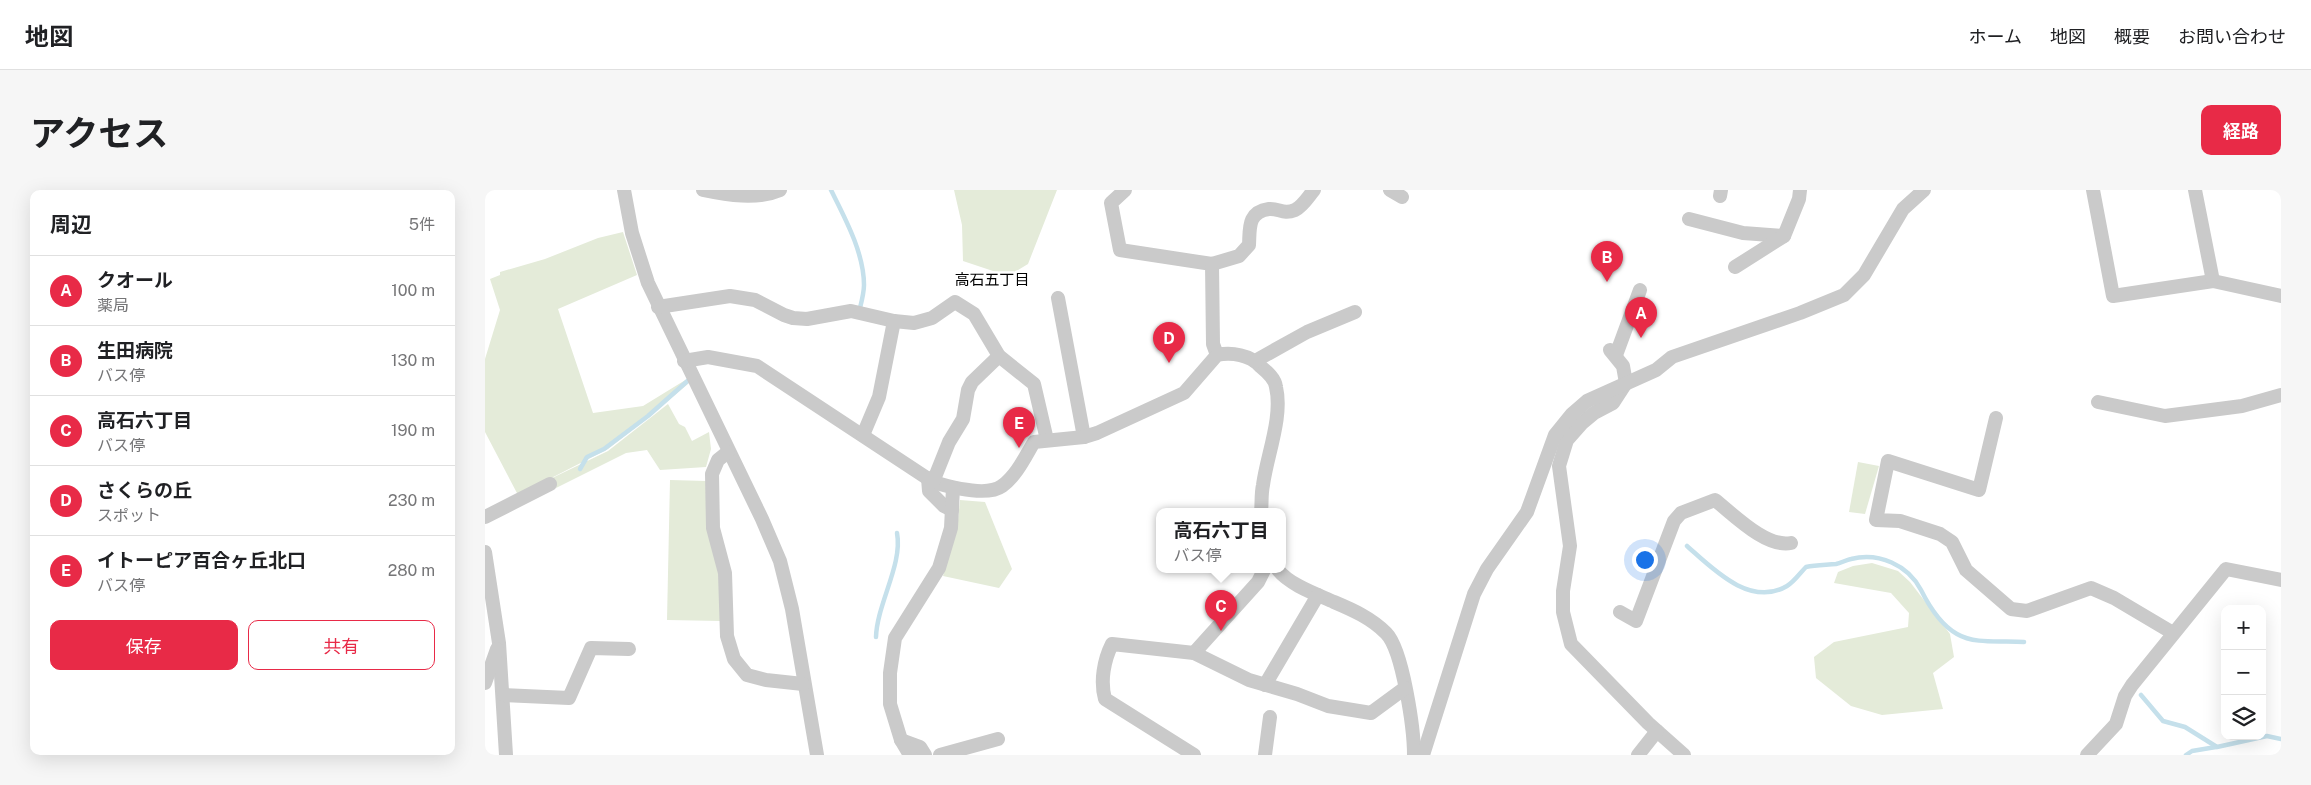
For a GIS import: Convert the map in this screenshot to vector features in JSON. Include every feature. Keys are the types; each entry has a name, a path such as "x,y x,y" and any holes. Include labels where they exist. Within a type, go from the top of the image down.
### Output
{"street":[{"path":"624,190 639,258 658,307 762,519 779,561 792,609 803,684 817,755"},
{"path":"703,190 722,194 753,195 771,194 780,190"},
{"path":"1125,190 1111,203 1120,250 1212,264 1239,256 1249,245 1250,221 1254,216 1269,209 1285,213 1297,209 1314,190"},
{"path":"1735,268 1784,236 1799,199 1800,190"},
{"path":"1423,755 1474,594 1487,569 1527,512 1555,435 1572,414 1587,401 1656,370 1672,357 1800,313 1844,295 1864,275 1903,209 1924,190"},
{"path":"2093,190 2113,296 2213,281 2281,296"},
{"path":"2195,190 2213,281"},
{"path":"1689,219 1743,233 1784,236"},
{"path":"1212,264 1213,344 1217,355"},
{"path":"1640,290 1613,353 1623,366 1627,383 1613,403 1594,413 1567,440 1559,466 1570,546 1563,591 1563,612 1571,644 1657,731 1684,755"},
{"path":"658,307 730,296 755,300 793,318 807,319 851,311 894,321 924,322 955,302 974,314 999,356 1034,384 1047,440"},
{"path":"1058,298 1084,438"},
{"path":"1255,361 1307,332 1355,312"},
{"path":"863,435 879,397 894,321"},
{"path":"684,361 708,357 757,366 931,480 953,488 988,490 1001,487 1016,472 1034,442 1084,438 1135,417 1184,393 1217,355 1243,355 1255,361 1276,384 1278,398 1275,429 1262,486 1261,508"},
{"path":"952,510 944,506 929,491 931,480 949,442 963,419 968,390 973,382 999,356"},
{"path":"2098,402 2165,416 2242,406 2281,395"},
{"path":"1996,418 1979,490 1888,461 1875,520 1900,521 1940,534 1952,542 1966,570 2011,609 2027,611 2091,588 2114,598 2173,633"},
{"path":"728,452 718,460 712,474 713,528 725,573 727,636 733,659 747,675 766,680 803,684"},
{"path":"485,517 551,484"},
{"path":"910,755 901,740 889,704 890,673 895,638 939,568 951,528 953,488"},
{"path":"1620,612 1636,621 1674,522 1681,513 1715,500 1767,540 1783,545 1791,543"},
{"path":"485,552 499,643 504,695 506,755"},
{"path":"2087,755 2116,724 2125,696 2173,633 2226,569 2281,580"},
{"path":"1194,653 1258,582 1262,573"},
{"path":"1280,573 1318,595 1361,614 1387,634 1396,648 1405,688 1414,733 1414,755"},
{"path":"1265,685 1318,595"},
{"path":"485,683 499,643"},
{"path":"1192,754 1105,699 1102,689 1106,657 1113,644 1194,653 1249,680 1328,706 1371,713 1405,688"},
{"path":"504,695 569,698 591,648 629,649"},
{"path":"1265,755 1270,717"},
{"path":"1638,755 1657,731"},
{"path":"939,755 998,739"},
{"path":"901,740 920,747 925,755"}],"green space":[{"path":"954,190 1057,190 1028,264 1008,276 963,261 962,225"},
{"path":"623,232 637,275 558,309 593,413 643,406 687,379 689,383 608,449 518,495 485,432 485,359 500,310 490,279 500,275 500,272 545,259 598,238"},
{"path":"668,404 679,424 685,427 692,441 709,432 711,449 706,467 660,470 647,450 626,453 556,488 550,479 608,451"},
{"path":"1858,462 1879,466 1865,514 1849,512"},
{"path":"670,480 707,481 719,564 721,621 667,620"},
{"path":"960,500 985,502 1012,569 999,588 943,576 957,530"},
{"path":"1872,563 1898,571 1910,582 1950,634 1954,657 1933,673 1943,709 1882,715 1851,706 1816,678 1814,657 1834,642 1908,627 1909,613 1891,593 1834,583 1838,572 1853,566"}],"waterway":[{"path":"831,190 853,236 861,261 864,285 860,308"},
{"path":"580,469 587,457 604,449 648,416 692,377"},
{"path":"876,637 877,624 896,558 897,533"},
{"path":"1687,546 1720,574 1746,589 1759,592 1773,592 1787,586 1806,567 1836,564 1862,557 1882,559 1892,562 1909,574 1936,615 1957,634 1972,640 2024,642"},
{"path":"2141,695 2163,721 2185,727 2217,747 2267,736 2281,739"},
{"path":"2186,755 2192,751 2216,747"}],"place":[{"name":"生田病院","path":"1607,282"},
{"name":"クオール","path":"1641,338"},
{"name":"さくらの丘","path":"1169,363"},
{"name":"イトーピア百合ヶ丘北口","path":"1019,448"},
{"name":"高石六丁目","path":"1221,631"}],"district":[{"name":"高石五丁目","path":"992,280"}]}
